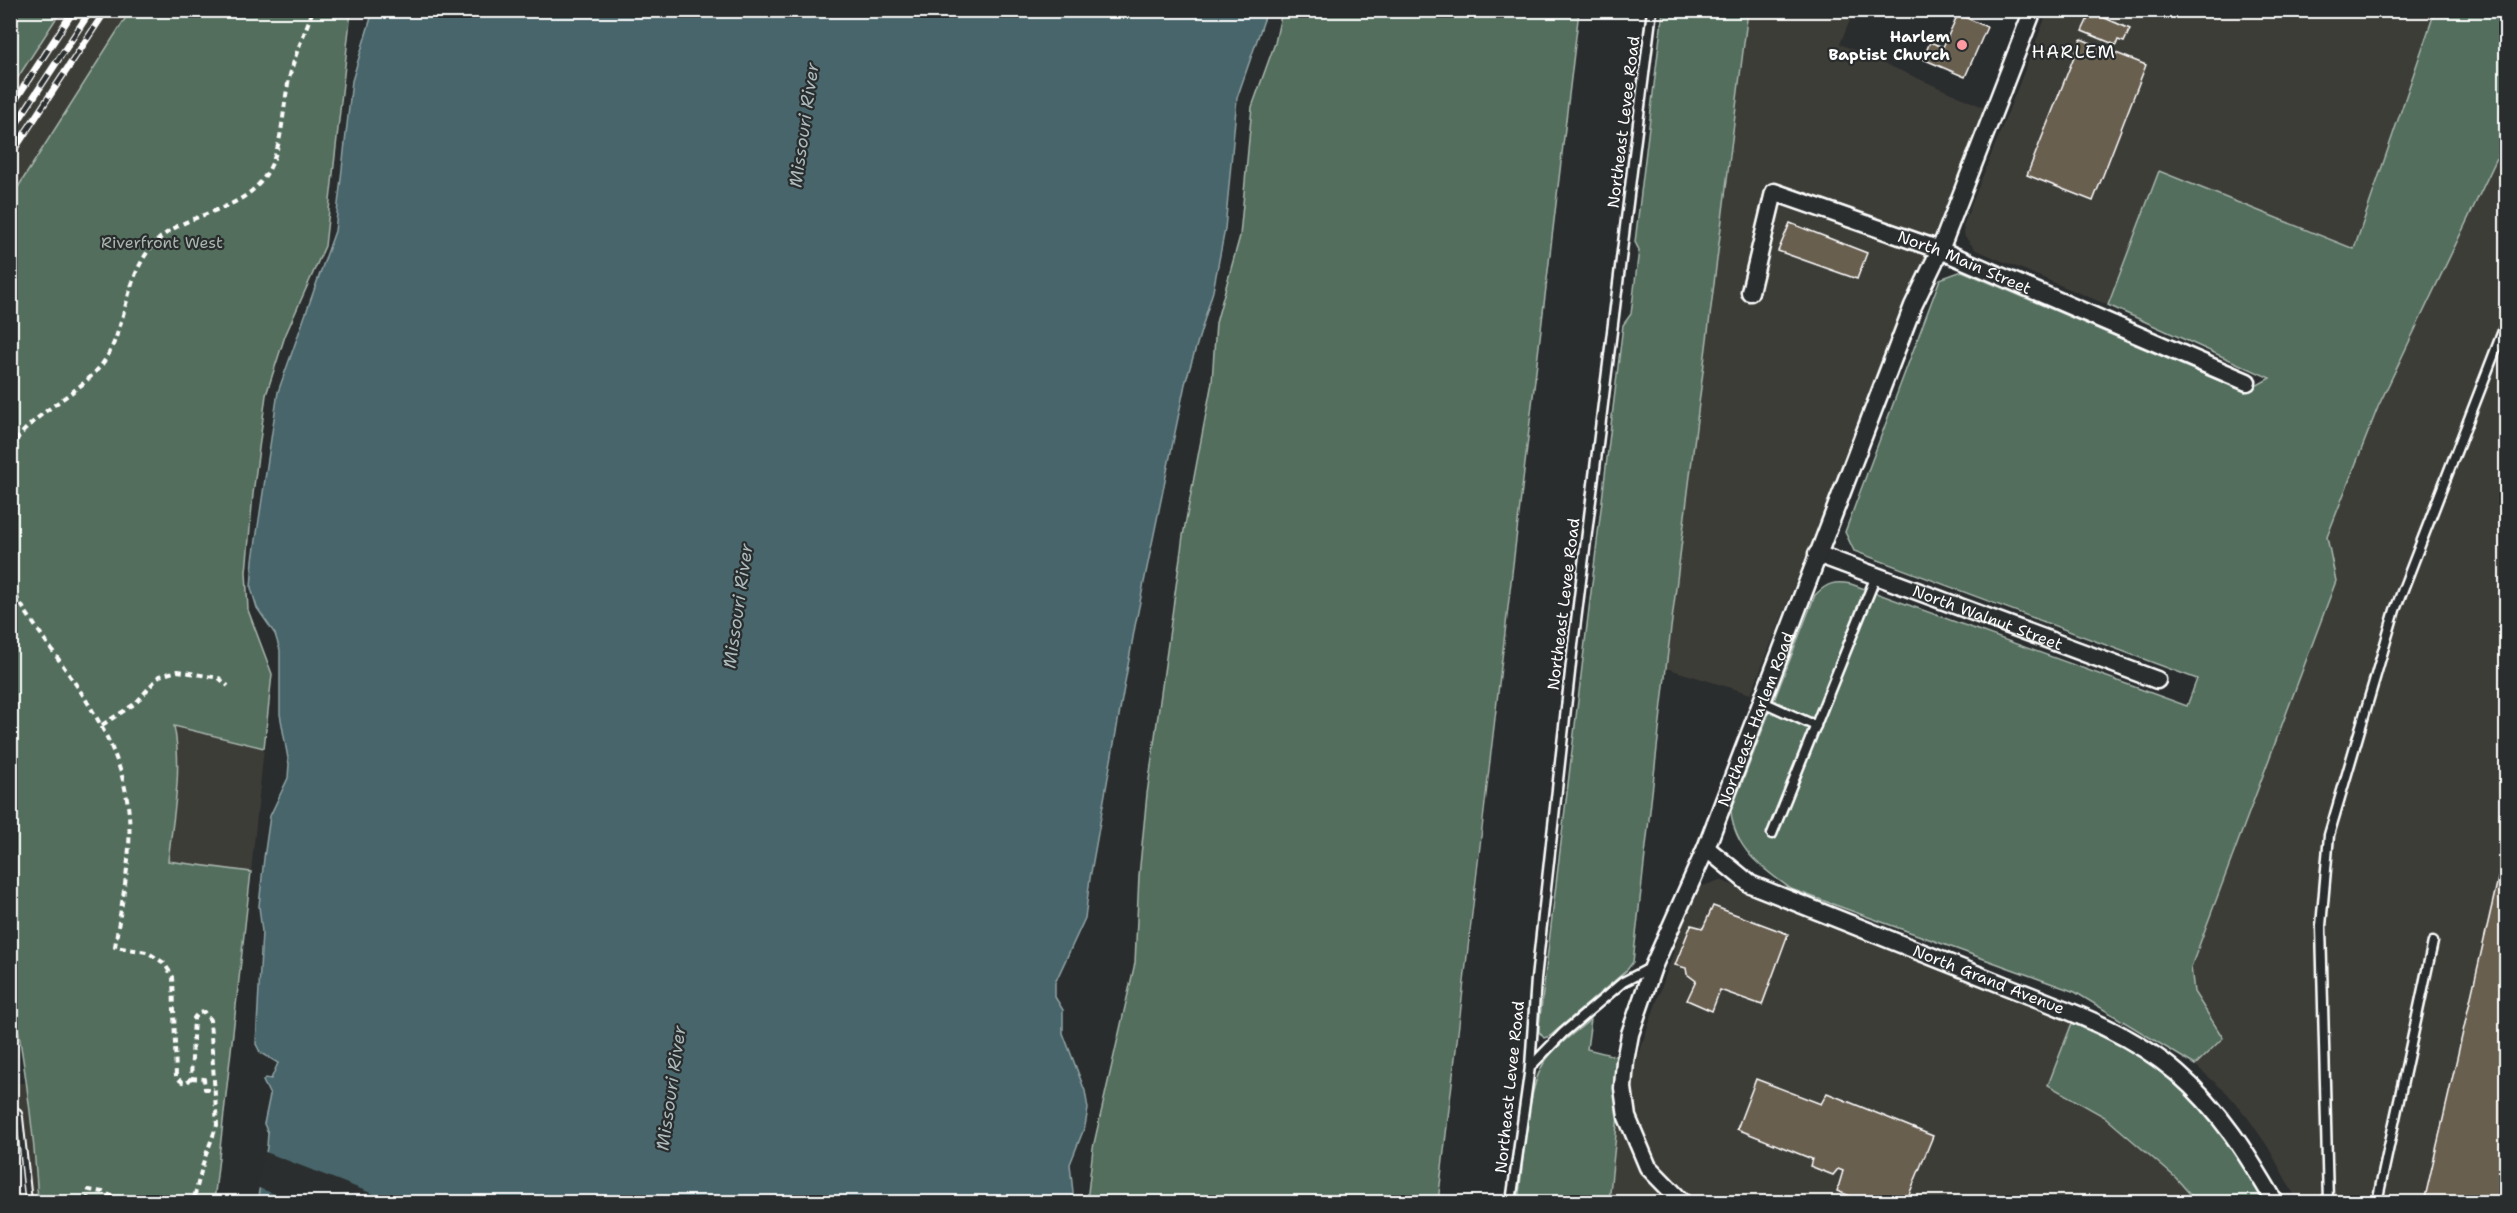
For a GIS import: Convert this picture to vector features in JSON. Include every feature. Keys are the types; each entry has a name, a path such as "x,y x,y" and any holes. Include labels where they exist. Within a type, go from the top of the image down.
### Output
{"main road":[{"path":"10,1118 19,1203"}],"street":[{"name":"Northeast Harlem Road","path":"1682,1203 1665,1188 1648,1167 1627,1117 1623,1088 1624,1061 1630,1034 1653,967 1706,848 1913,306 1940,250 2033,10"},
{"name":"North Main Street","path":"1750,292 1774,192 1940,250 2247,382"},
{"name":"North Walnut Street","path":"1817,554 2157,680"},
{"name":"North Grand Avenue","path":"1706,848 1750,884 2116,1032 2146,1050 2193,1087 2225,1122 2245,1149 2275,1203"}],"lane":[{"name":"Northeast Levee Road","path":"1511,1203 1530,1067 1536,979 1572,645 1652,10"},
{"path":"2328,1203 2320,926 2329,835 2395,610 2506,323"},
{"path":"1772,834 1876,576"},
{"path":"1761,701 1816,726"},
{"path":"2377,1203 2433,942"},
{"path":"1530,1067 1563,1033 1623,982 1653,967"}],"path":[{"path":"10,450 31,423 97,370 108,356 134,279 143,260 157,241 183,223 219,211 242,199 256,188 265,176 273,162 295,56 313,10"},
{"path":"10,586 102,725 121,770 129,816 129,840 115,947 147,952 164,963 173,977 176,1077 182,1082 187,1083 190,1078 194,1018 198,1013 204,1012 210,1020 217,1125 204,1160 193,1203"},
{"path":"102,725 136,703 159,676 178,670 219,678 228,686"},
{"path":"190,1078 204,1079 205,1089 214,1089"},
{"path":"87,1203 89,1190 103,1192 124,1203"}],"shaded area":[{"path":"61,11 130,11 11,198 11,88"},
{"path":"1748,11 1854,11 1840,44 1985,108 1751,694 1666,668"},
{"path":"2048,11 2435,11 2354,249 2159,171 2108,305 1976,250 1965,237 1963,226"},
{"path":"2506,139 2506,1202 2298,1202 2268,1147 2248,1118 2227,1093 2195,1065 2223,1038 2194,992 2191,967 2336,581 2327,537 2378,407"},
{"path":"173,726 264,748 251,872 168,862 177,759"},
{"path":"1720,880 2072,1023 2048,1085 2105,1117 2176,1178 2197,1202 1609,1202 1618,1115 1692,898 1700,887"},
{"path":"10,1082 49,1086 34,1136 38,1202 11,1202"}],"green space":[{"path":"10,11 61,11 11,88"},
{"name":"Riverfront West","path":"130,11 351,11 325,246 285,336 266,395 253,494 246,572 248,610 272,674 264,748 174,726 178,759 168,861 251,872 214,1202 38,1202 28,1093 10,984 11,198"},
{"path":"1282,11 1579,11 1438,1202 1087,1202 1093,1148 1135,963 1139,876 1147,794 1183,536 1212,382 1216,323 1240,236 1252,107 1275,43"},
{"path":"1663,11 1748,11 1666,668 1633,962 1627,970 1550,1036 1544,1038 1539,1032 1539,1026 1623,325 1631,314 1639,250 1635,242"},
{"path":"2435,11 2506,11 2506,139 2378,407 2327,537 2336,581 2191,967 2194,992 2223,1038 2195,1065 2075,992 1791,889 1760,865 1744,847 1733,824 1731,811 1815,595 1827,585 1851,584 2187,706 2197,679 1854,551 1845,532 1940,279 1962,271 2245,392 2270,378 2108,305 2159,171 2354,249"},
{"path":"1591,1019 1587,1049 1619,1057 1618,1115 1609,1202 1518,1202 1529,1110 1538,1075 1554,1051"},
{"path":"2072,1023 2129,1049 2171,1079 2197,1103 2240,1154 2267,1202 2197,1202 2176,1178 2105,1117 2048,1085"}],"water":[{"name":"Missouri River","path":"373,11 1267,11 1237,98 1225,229 1213,291 1185,384 1135,626 1090,878 1085,918 1055,983 1055,997 1063,1010 1063,1033 1085,1091 1088,1109 1085,1126 1070,1164 1074,1202 257,1202 267,1147 268,1133 264,1124 270,1095 263,1081 265,1078 271,1079 278,1063 260,1052 256,1044 262,932 259,906 270,816 288,778 289,764 280,714 280,650 275,634 257,608 251,588 253,560 278,392 335,231 352,81"}],"pier":[{"path":"263,1151 394,1202 296,1202 256,1187"}],"building":[{"path":"2091,12 2130,29 2124,42 2118,40 2116,45 2082,31"},
{"name":"Harlem Baptist Church","path":"1958,14 1987,27 1965,77 1923,59 1930,42 1943,47"},
{"path":"2081,39 2146,65 2093,201 2027,175"},
{"path":"1790,223 1867,253 1857,279 1778,251"},
{"path":"2506,844 2506,1202 2424,1202"},
{"path":"1713,906 1788,934 1762,1005 1720,990 1712,1011 1687,1000 1696,981 1687,974 1686,968 1675,965 1691,925 1703,928"},
{"path":"1756,1079 1821,1104 1827,1093 1933,1136 1906,1202 1866,1202 1837,1191 1843,1171 1838,1169 1833,1175 1810,1166 1812,1159 1737,1129"}],"tram line":[{"path":"10,1056 25,1202"},
{"path":"10,1184 13,1202"}],"railway":[{"path":"10,108 74,10"},
{"path":"10,133 91,10"},
{"path":"10,156 106,10"}],"place":[{"name":"Harlem Baptist Church","path":"1962,45"}],"district":[{"name":"HARLEM","path":"2074,52"}]}
